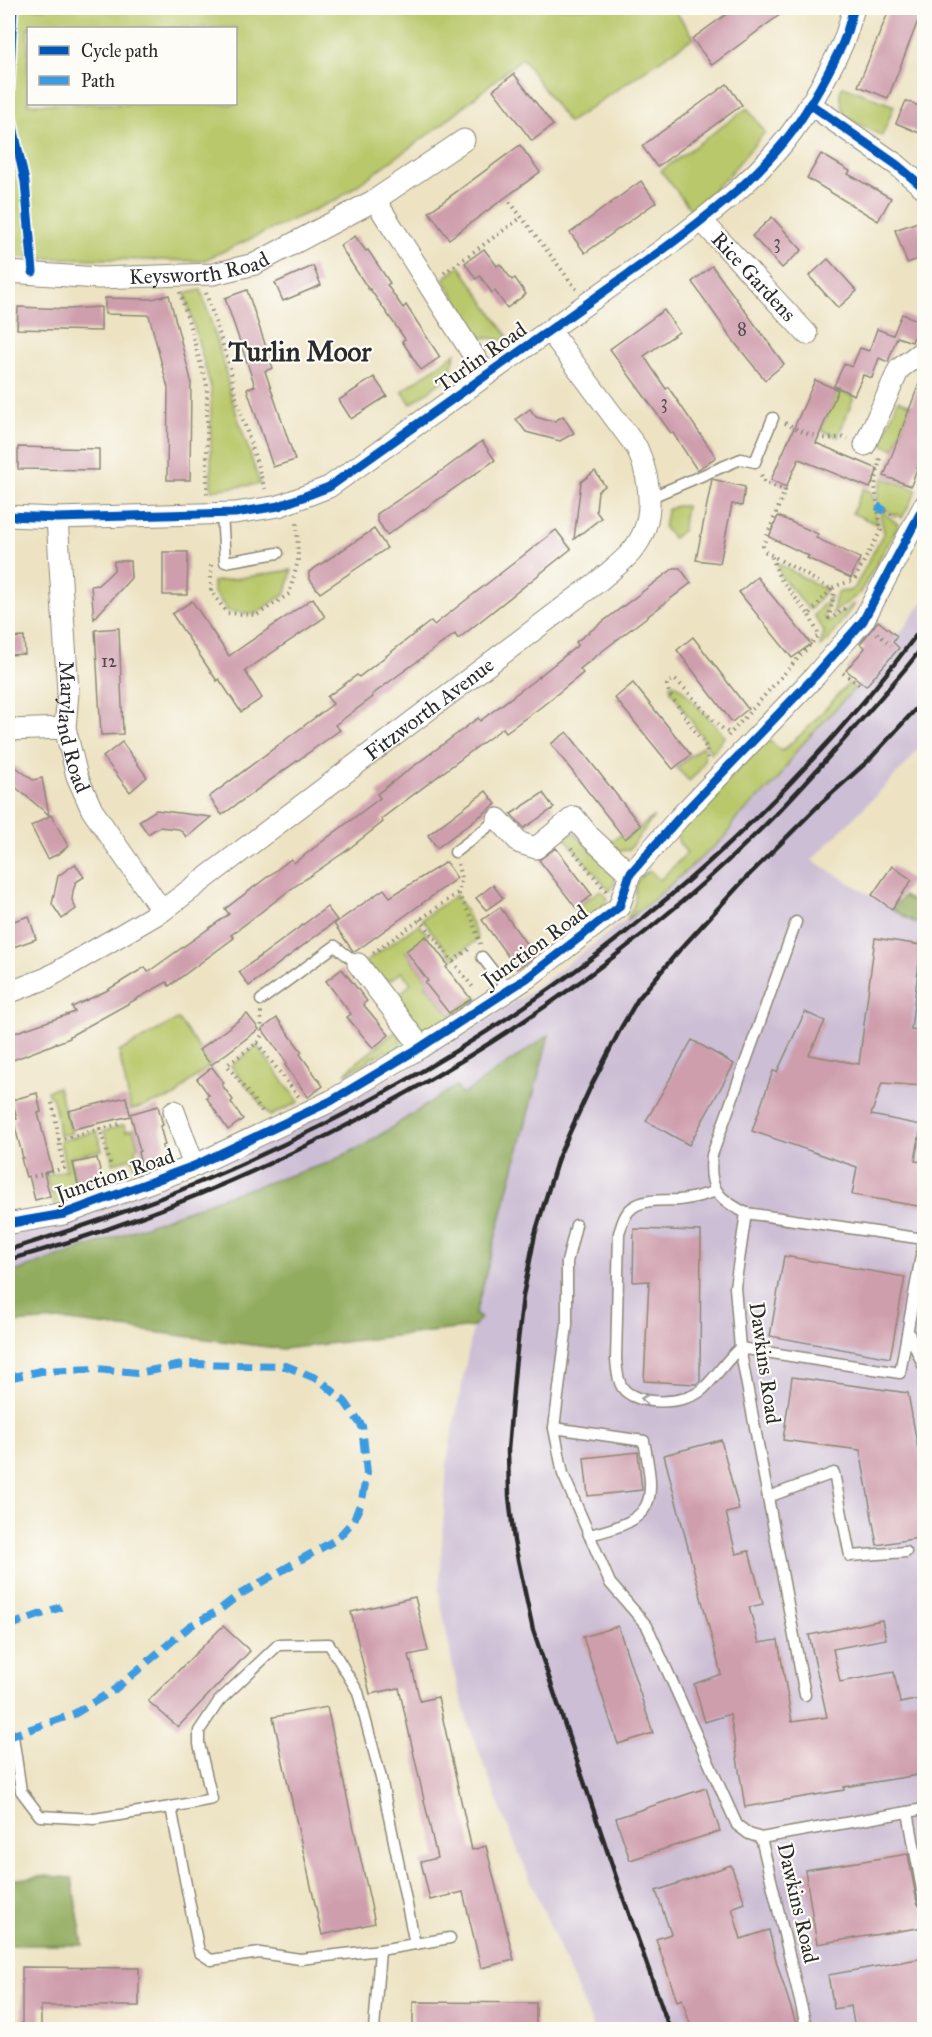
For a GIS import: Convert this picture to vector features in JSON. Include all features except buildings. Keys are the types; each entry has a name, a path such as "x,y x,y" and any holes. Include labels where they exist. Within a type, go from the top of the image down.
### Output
{"street":[{"name":"Turlin Road","path":"8,516 57,518 214,513 279,506 329,487 588,304 702,220 746,183 785,141 810,104 842,45 854,8"},
{"path":"810,104 897,165 924,188"},
{"name":"Keysworth Road","path":"8,272 98,278 213,274 255,264 375,200 464,140"},
{"path":"375,200 486,375"},
{"name":"Rice Gardens","path":"702,220 807,334"},
{"name":"Fitzworth Avenue","path":"8,993 47,978 162,911 600,580 632,551 646,524 649,498 647,475 637,448 550,331"},
{"path":"865,445 900,369 924,350"},
{"name":"Junction Road","path":"12,1223 64,1214 194,1166 331,1101 421,1047 527,978 619,907 630,874 678,819 815,676 863,621 924,506"},
{"name":"Maryland Road","path":"57,518 68,692 65,728 77,776 92,810 162,911"},
{"path":"8,730 65,728"},
{"path":"498,819 520,843 536,848 574,817 590,837 630,874"},
{"path":"358,964 421,1047"},
{"name":"Junction Road","path":"174,1111 194,1166"}],"lane":[{"path":"649,498 741,459 755,462 773,418"},
{"path":"214,513 225,562 278,553"},
{"path":"455,852 498,819"},
{"path":"717,1191 694,1197 655,1200 632,1208 626,1215 619,1233 616,1360 621,1386 632,1396 657,1402 693,1395 702,1390 740,1348 900,1373 908,1331 919,1297 924,1239 746,1213 724,1202 710,1173 712,1155 796,922"},
{"path":"261,1000 335,946 358,964"},
{"path":"482,957 508,990"},
{"name":"Dawkins Road","path":"746,1213 735,1287 740,1348 805,1695"},
{"path":"576,1226 567,1262 567,1325 554,1428 563,1474 610,1583 647,1626 736,1825 749,1834 761,1838"},
{"path":"908,1331 924,1367"},
{"path":"554,1428 644,1441 651,1476 650,1499 638,1517 619,1528 589,1535"},
{"path":"768,1497 834,1473 850,1556 906,1552"},
{"path":"13,1736 21,1791 40,1816 94,1819 171,1808 212,1799 199,1744 199,1731 219,1701 278,1645 329,1644 358,1692 381,1779 415,1944"},
{"path":"171,1808 199,1952 211,1960 260,1953 300,1959 380,1950 450,1938"},
{"name":"Dawkins Road","path":"807,2030 761,1838 924,1809"},
{"path":"909,1812 924,1901"},
{"path":"374,2030 380,1950"}],"path":[{"path":"510,202 588,304"},
{"path":"429,284 522,217"},
{"path":"175,274 207,386 214,513"},
{"path":"204,274 207,298 230,367 235,394 264,483 269,508"},
{"path":"773,418 814,436 826,439 841,436 880,451 874,486 882,530 854,580 831,589 809,615"},
{"path":"755,462 765,483 785,490 766,535 763,546 766,552 831,589 834,593 828,616 830,618 862,595 874,600"},
{"path":"723,742 819,635 809,615 779,577 772,556"},
{"path":"708,759 706,747 669,693 667,685 669,681 675,680 684,686 708,716 730,733"},
{"path":"705,767 708,759 716,750"},
{"path":"557,831 612,898"},
{"path":"455,852 461,879 459,896 472,918 480,941 482,957"},
{"path":"358,964 459,892"},
{"path":"420,920 477,993"},
{"path":"453,961 480,941"},
{"path":"261,1000 262,1035 257,1042 227,1065 269,1120"},
{"path":"257,1042 303,1103"},
{"path":"28,1178 64,1168 51,1099"},
{"path":"58,1140 123,1123"},
{"path":"100,1129 111,1166"}],"shaded area":[{"path":"924,600 924,741 907,764 812,860 924,928 924,2029 594,2029 504,1818 469,1726 454,1673 439,1592 447,1461 473,1327 481,1318 475,1315 548,1035 461,1095 456,1086 366,1144 328,1163 226,1196 8,1274 8,1236 180,1179 357,1096 453,1041 533,990 653,900 726,836 734,821 777,781 797,750 860,682 846,670 865,648 858,642 877,620 898,636"}],"green space":[{"path":"8,8 673,8 694,37 568,123 522,58 440,126 338,199 202,261 8,257"},
{"path":"843,86 894,106 882,136 844,116 840,92"},
{"path":"746,109 765,132 726,178 691,210 661,171"},
{"path":"460,266 508,337 505,340 480,337 443,279"},
{"path":"201,290 225,368 229,391 260,484 211,490 211,388 185,294"},
{"path":"456,353 448,377 411,404 402,391"},
{"path":"838,390 854,397 838,437 821,430"},
{"path":"898,400 911,405 894,449 881,444"},
{"path":"883,478 917,490 902,518 896,514 894,516 879,505 877,496"},
{"path":"864,488 872,493 878,525 852,513"},
{"path":"676,506 686,506 682,531 673,538 664,528 667,510"},
{"path":"879,509 899,525 859,594 832,614 837,592 849,591 855,587 884,532"},
{"path":"777,563 826,590 812,608 809,610 781,576"},
{"path":"292,570 286,593 255,614 228,611 213,591 213,582"},
{"path":"830,596 824,618 829,622 855,603 827,642 820,647 824,632 814,615"},
{"path":"673,683 681,688 725,736 711,754 705,741 671,691 670,685"},
{"path":"849,683 855,688 797,750 777,781 734,821 727,835 627,920 634,904 638,879 650,871 660,880 687,853 679,843 677,834 766,741 770,741 782,751 806,730"},
{"path":"702,746 704,761 700,770 689,781 677,768"},
{"path":"654,816 629,850 620,851 609,843 622,834 626,839"},
{"path":"574,833 616,875 616,881 610,891 563,836"},
{"path":"599,891 603,892 608,899 586,922 574,910"},
{"path":"456,895 478,939 453,959 422,919"},
{"path":"904,896 924,909 924,928 892,909"},
{"path":"419,924 428,935 406,952 428,981 425,984 450,1015 476,995 480,1000 425,1035 399,1003 400,995 411,983 402,972 391,980 382,979 364,963"},
{"path":"178,1019 211,1065 176,1096 131,1110 119,1052"},
{"path":"398,1032 401,1039 400,1047 394,1053 386,1051 371,1057 369,1061 345,1074 350,1068"},
{"path":"549,1035 475,1315 481,1318 473,1327 283,1349 62,1320 8,1323 8,1274 226,1196 328,1163 366,1144 456,1086 462,1095"},
{"path":"257,1046 299,1102 270,1116 231,1066"},
{"path":"58,1087 72,1133 59,1136 52,1097 47,1091"},
{"path":"124,1125 126,1131 133,1129 138,1147 135,1149 141,1170 135,1167 132,1158 113,1163 104,1131"},
{"path":"97,1131 102,1150 70,1157 81,1201 55,1208 46,1176 66,1170 60,1141"},
{"path":"48,1876 72,1878 83,1945 8,1945 8,1880"}],"railway":[{"path":"8,1250 152,1201 306,1134 408,1079 506,1019 600,952 689,880 773,801 851,716 924,625"},
{"path":"8,1260 110,1228 211,1189 312,1143 410,1091 505,1033 596,970 681,902 760,830 826,760 924,645"},
{"path":"670,2030 533,1630 514,1541 509,1496 508,1450 523,1296 535,1234 558,1158 590,1088 638,999 744,880 821,803 869,760 924,700"}],"marked path":[{"path":"877,506 885,511"},
{"path":"8,1378 41,1371 96,1369 137,1373 188,1364 286,1366 320,1380 345,1402 362,1426 367,1473 362,1500 354,1520 337,1539 237,1596 218,1611 190,1626 114,1690 74,1714 8,1737"},
{"path":"8,1626 61,1607"}],"cycle path":[{"path":"13,8 10,112 25,182 33,272"},
{"path":"8,516 57,518 235,513 279,506 329,487 665,248 743,185 785,141 808,108 841,47 854,8"},
{"path":"810,104 897,165 924,188"},
{"path":"12,1223 64,1214 194,1166 331,1101 421,1047 527,978 619,907 630,874 678,819 815,676 863,621 924,506"}],"district":[{"name":"Turlin Moor","path":"300,352"}]}
